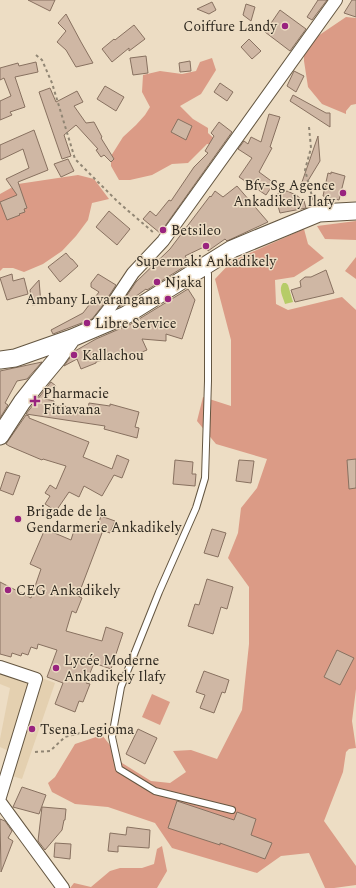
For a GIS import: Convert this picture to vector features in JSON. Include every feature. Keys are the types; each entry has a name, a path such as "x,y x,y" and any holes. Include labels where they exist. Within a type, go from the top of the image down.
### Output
{"main road":[{"path":"0,360 15,358 72,338 126,314 232,249 319,213 356,211"},
{"path":"0,436 22,402 72,338"}],"street":[{"path":"94,328 134,273 163,241 336,0"},
{"path":"0,667 36,679 0,797"},
{"path":"0,802 63,888"}],"lane":[{"path":"204,266 208,274 208,381 205,478 196,508 158,592 121,687 112,737 120,769 154,791 232,810"}],"path":[{"path":"36,55 42,60 52,83 75,158 118,202 163,241"},
{"path":"309,127 311,148 305,170 316,210 319,213"},
{"path":"35,752 50,751 65,737 101,729 113,731"}],"shaded area":[{"path":"346,17 356,18 356,104 351,105 346,111 346,114 322,104 308,87 304,50 312,40"},
{"path":"212,58 216,70 201,94 180,106 193,119 208,128 208,133 220,144 207,144 188,163 172,164 152,175 130,180 119,180 111,166 111,156 123,137 145,115 150,107 142,92 143,75 160,71 182,74 196,71 200,62"},
{"path":"78,175 94,179 109,199 92,203 88,220 76,236 62,251 43,264 24,272 13,268 3,268 0,271 0,194 18,184"},
{"path":"356,221 356,240 325,239 317,226"},
{"path":"304,229 308,244 324,258 294,277 275,280 276,304 288,310 342,297 356,310 356,689 352,721 356,748 349,749 346,752 343,772 324,821 356,866 356,885 334,888 325,888 309,853 281,856 257,873 172,848 155,823 108,807 75,804 52,792 48,783 55,777 75,744 102,735 122,763 151,781 170,783 186,772 173,751 191,750 217,759 242,710 249,644 249,587 228,558 238,533 241,508 257,488 267,459 216,444 197,421 203,397 231,406 231,340 215,279 232,261"},
{"path":"356,257 356,279 345,271"},
{"path":"283,283 288,285 293,302 285,304 281,290"},
{"path":"0,668 29,678 11,752 0,747 0,739 10,688 0,684"},
{"name":"Tsena Legioma","path":"42,678 55,683 22,779 9,775"},
{"path":"152,694 170,702 160,725 142,717"},
{"path":"162,846 167,871 157,888 70,888 74,883 91,887 110,871 120,868 142,868 154,864 157,849"}],"building":[{"path":"28,0 55,0 50,11"},
{"path":"318,0 327,0 312,20 307,17"},
{"path":"352,0 356,0 356,17 344,13"},
{"path":"212,2 216,10 209,14 197,9"},
{"path":"246,4 255,7 251,21 243,15"},
{"path":"280,10 306,29 290,51 265,32"},
{"path":"66,14 93,63 76,67 66,50 57,42 66,31 58,23"},
{"path":"134,25 145,39 129,51 129,48 112,62 102,49"},
{"path":"249,39 261,51 252,59 241,47"},
{"path":"146,56 148,73 133,75 130,58"},
{"path":"190,61 191,71 180,72 179,63"},
{"path":"36,62 38,72 15,77 25,107 10,112 12,115 0,120 0,101 11,96 4,78 0,80 0,68 18,63 19,66"},
{"path":"294,71 304,76 296,92 287,86"},
{"path":"220,83 233,92 227,101 214,92"},
{"path":"105,86 124,97 116,111 97,99"},
{"path":"50,88 56,102 77,91 83,102 74,106 86,123 94,122 102,137 101,138 114,159 111,162 104,155 101,157 96,150 98,149 76,125 64,135 71,156 62,159 39,92"},
{"path":"293,95 326,113 330,113 330,127 290,101"},
{"path":"269,114 280,117 270,147 272,148 259,172 274,183 266,195 239,177 252,158 238,149 244,141 248,144 251,137 261,142"},
{"path":"178,119 192,126 186,140 171,132"},
{"path":"219,122 232,132 160,233 143,219 150,211 156,216 169,200 171,201 194,167 208,153 205,151 214,136 211,133"},
{"path":"34,130 48,170 18,182 27,208 24,209 25,212 19,214 20,215 7,220 0,202 17,195 6,179 29,168 23,149 0,160 0,145"},
{"path":"318,136 320,161 306,184 302,182"},
{"path":"68,159 74,171 61,177 54,164"},
{"path":"331,172 345,176 339,200 323,196 328,173 331,174"},
{"path":"237,186 268,222 227,241 225,239 208,251 206,246 185,256 190,263 119,307 136,282 170,249 210,196 211,197 215,191 223,197"},
{"path":"287,191 304,201 306,208 280,213 275,195"},
{"path":"109,211 130,229 117,245 96,227"},
{"path":"66,253 78,266 60,282 48,267"},
{"path":"326,270 334,293 295,302 291,290 301,287 300,281 305,277 311,277"},
{"path":"12,274 13,281 24,278 28,294 7,300 0,278"},
{"path":"98,274 116,285 103,305 92,319 53,334 51,330 83,313 99,292 91,287 91,283"},
{"path":"39,280 41,304 32,305 30,290"},
{"path":"188,289 195,300 182,339 166,334 166,341 142,339 147,350 132,356 131,355 121,359 120,355 96,362 81,369 77,359 64,366 75,351 96,339 131,324"},
{"path":"42,362 27,379 17,381 5,403 8,405 0,418 0,371"},
{"path":"51,382 56,386 45,399 54,401 53,405 88,409 89,403 110,406 110,404 139,412 135,427 139,428 137,438 104,429 105,426 26,414"},
{"path":"26,415 29,416 29,418 89,442 83,457 112,469 117,455 129,460 122,478 114,475 102,496 84,486 79,497 69,492 56,511 45,504 50,496 45,493 50,485 56,489 66,466 43,459 42,460 6,444"},
{"path":"356,459 356,488 349,489 347,460"},
{"path":"175,460 193,462 192,474 196,474 195,486 173,484"},
{"path":"239,460 254,461 251,483 236,481"},
{"path":"6,472 20,476 13,495 0,490"},
{"path":"101,516 115,521 110,533 97,528"},
{"path":"76,524 102,533 78,596 82,598 76,613 72,611 66,631 102,641 106,627 123,633 111,669 94,663 86,683 90,684 83,702 79,701 75,712 55,704 63,683 47,677 57,650 38,644 37,649 31,647 28,655 22,653 21,656 12,653 11,657 0,654 0,582 31,598 41,569 30,564 45,529 71,540"},
{"path":"212,529 226,533 218,557 204,553"},
{"path":"207,579 233,587 227,609 221,607 213,634 188,626 195,604 199,605"},
{"path":"337,650 354,658 340,685 324,677"},
{"path":"204,671 229,680 225,693 222,692 214,713 200,708 205,695 196,692"},
{"path":"138,729 157,738 145,764 126,754"},
{"path":"22,787 46,795 39,814 13,807"},
{"path":"177,801 234,820 237,812 256,819 251,835 272,843 265,859 220,843 220,845 168,828"},
{"path":"42,807 66,809 62,830 45,850 38,841"},
{"path":"0,819 5,821 12,831 8,838 13,841 1,872"},
{"path":"127,827 150,830 149,848 118,846 118,852 108,851 110,833 126,835"},
{"path":"55,843 71,844 70,859 54,857"}],"place":[{"name":"Coiffure Landy","path":"285,26"},
{"name":"Bfv-Sg Agence Ankadikely Ilafy","path":"343,193"},
{"name":"Betsileo","path":"163,230"},
{"name":"Supermaki Ankadikely","path":"206,246"},
{"name":"Njaka","path":"157,282"},
{"name":"Ambany Lavarangana","path":"168,299"},
{"name":"Libre Service","path":"87,323"},
{"name":"Kallachou","path":"74,355"},
{"name":"Pharmacie Fitiavana","path":"35,401"},
{"name":"Brigade de la Gendarmerie Ankadikely","path":"18,519"},
{"name":"CEG Ankadikely","path":"8,590"},
{"name":"Lycée Moderne Ankadikely Ilafy","path":"56,668"},
{"name":"Tsena Legioma","path":"32,729"}]}
